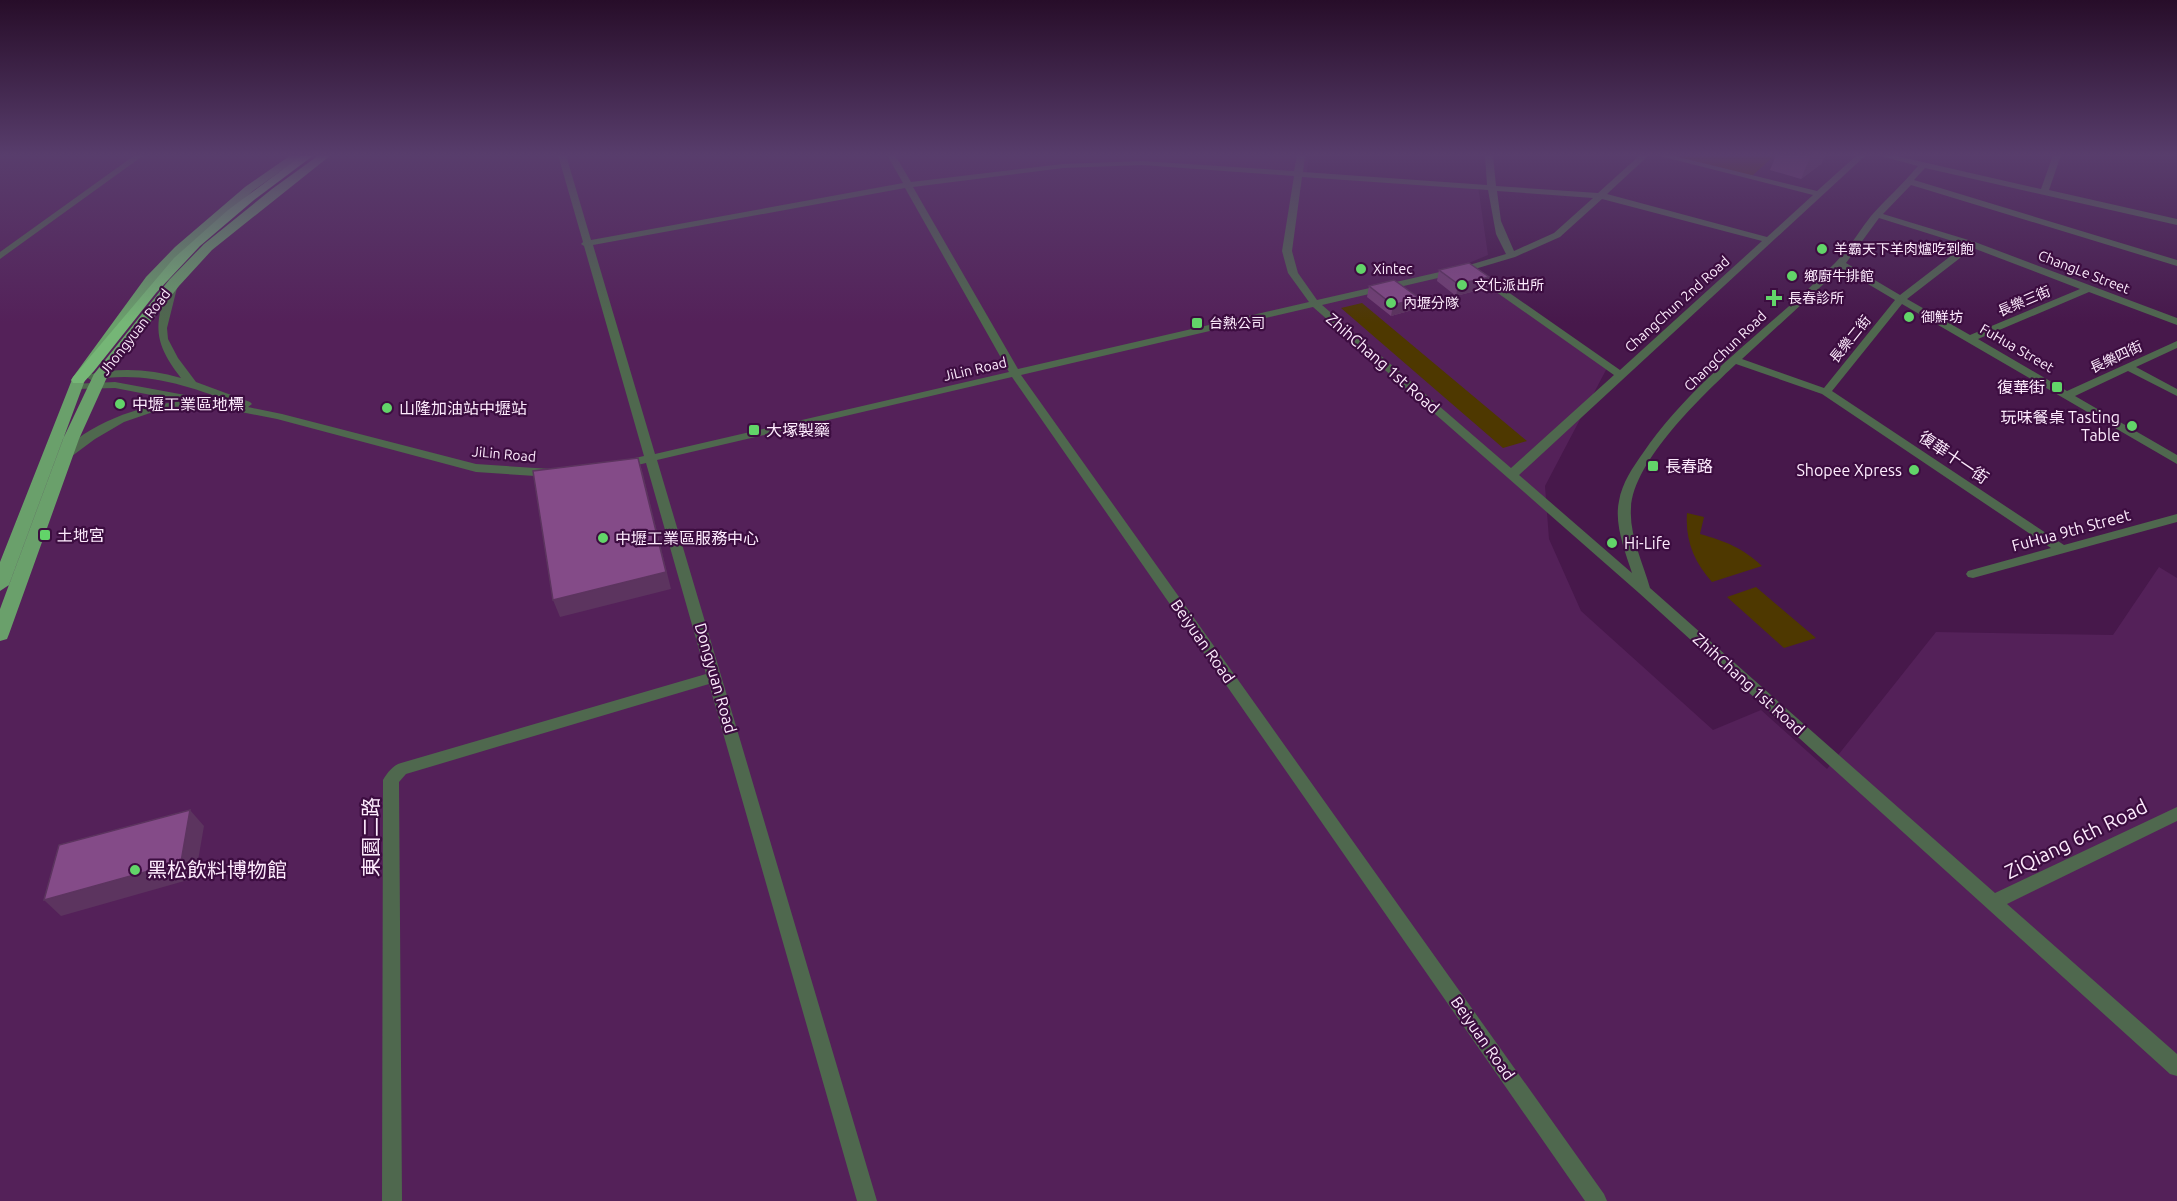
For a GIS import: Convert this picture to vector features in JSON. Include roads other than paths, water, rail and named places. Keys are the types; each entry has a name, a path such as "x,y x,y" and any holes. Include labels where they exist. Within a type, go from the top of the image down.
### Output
{"highway":[{"path":"77,383 103,356 161,279 204,234 231,211"},
{"path":"208,247 247,211"}],"main road":[{"name":"Jhongyuan Road","path":"0,585 77,383 151,280 179,250 224,211"},
{"name":"Jhongyuan Road","path":"0,634 64,457 98,379 174,283 208,247 252,211"}],"street":[{"path":"0,256 62,211"},
{"name":"Dongyuan Road","path":"577,211 652,460 867,1201"},
{"path":"586,244 766,211"},
{"name":"Beiyuan Road","path":"923,211 1016,375 1597,1201"},
{"name":"ZhihChang 1st Road","path":"1293,211 1287,251 1293,273 1316,305 1644,590 2177,1067"},
{"path":"1497,211 1504,246 1512,255"},
{"name":"JiLin Road","path":"612,467 652,460 1468,268 1512,255 1557,235 1585,211"},
{"path":"1660,211 1769,240"},
{"name":"ChangChun 2nd Road","path":"1511,475 1619,374 1801,211"},
{"name":"ChangChun Road","path":"1644,590 1628,537 1624,502 1630,482 1641,461 1672,424 1736,360 1840,264 1881,211"},
{"path":"2008,211 2177,262"},
{"path":"2128,211 2177,222"},
{"name":"ChangLe Street","path":"1877,215 1972,244 2177,322"},
{"name":"長樂二街","path":"1826,392 1902,298 1972,244"},
{"name":"FuHua Street","path":"1840,264 2177,460"},
{"path":"1468,268 1619,374"},
{"path":"174,283 164,310 163,345 195,386"},
{"name":"長樂三街","path":"1970,339 2088,289"},
{"name":"長樂四街","path":"2068,395 2130,368 2177,344"},
{"path":"1736,360 1826,392"},
{"path":"2130,368 2177,393"},
{"name":"JiLin Road","path":"98,379 150,373 195,386 278,416"},
{"path":"77,383 98,379 115,385 202,403"},
{"name":"復華十一街","path":"1826,392 2063,550"},
{"path":"64,457 92,433 126,417 156,407 202,403"},
{"name":"JiLin Road","path":"202,403 278,416 476,468 568,472"},
{"name":"FuHua 9th Street","path":"1973,574 2177,518"},
{"name":"東園二路","path":"392,1201 392,780 400,769 715,677"},
{"name":"ZiQiang 6th Road","path":"1994,902 2177,814"}],"place":[{"name":"羊霸天下羊肉爐吃到飽","path":"1822,249"},
{"name":"Xintec","path":"1361,269"},
{"name":"鄉廚牛排館","path":"1792,276"},
{"name":"文化派出所","path":"1462,285"},
{"name":"長春診所","path":"1774,298"},
{"name":"內壢分隊","path":"1391,303"},
{"name":"御鮮坊","path":"1909,317"},
{"name":"台熱公司","path":"1197,323"},
{"name":"復華街","path":"2057,387"},
{"name":"中壢工業區地標","path":"120,404"},
{"name":"山隆加油站中壢站","path":"387,408"},
{"name":"玩味餐桌 Tasting Table","path":"2132,426"},
{"name":"大塚製藥","path":"754,430"},
{"name":"長春路","path":"1653,466"},
{"name":"Shopee Xpress","path":"1914,470"},
{"name":"土地宮","path":"45,535"},
{"name":"中壢工業區服務中心","path":"603,538"},
{"name":"Hi-Life","path":"1612,543"},
{"name":"黑松飲料博物館","path":"135,870"}]}
